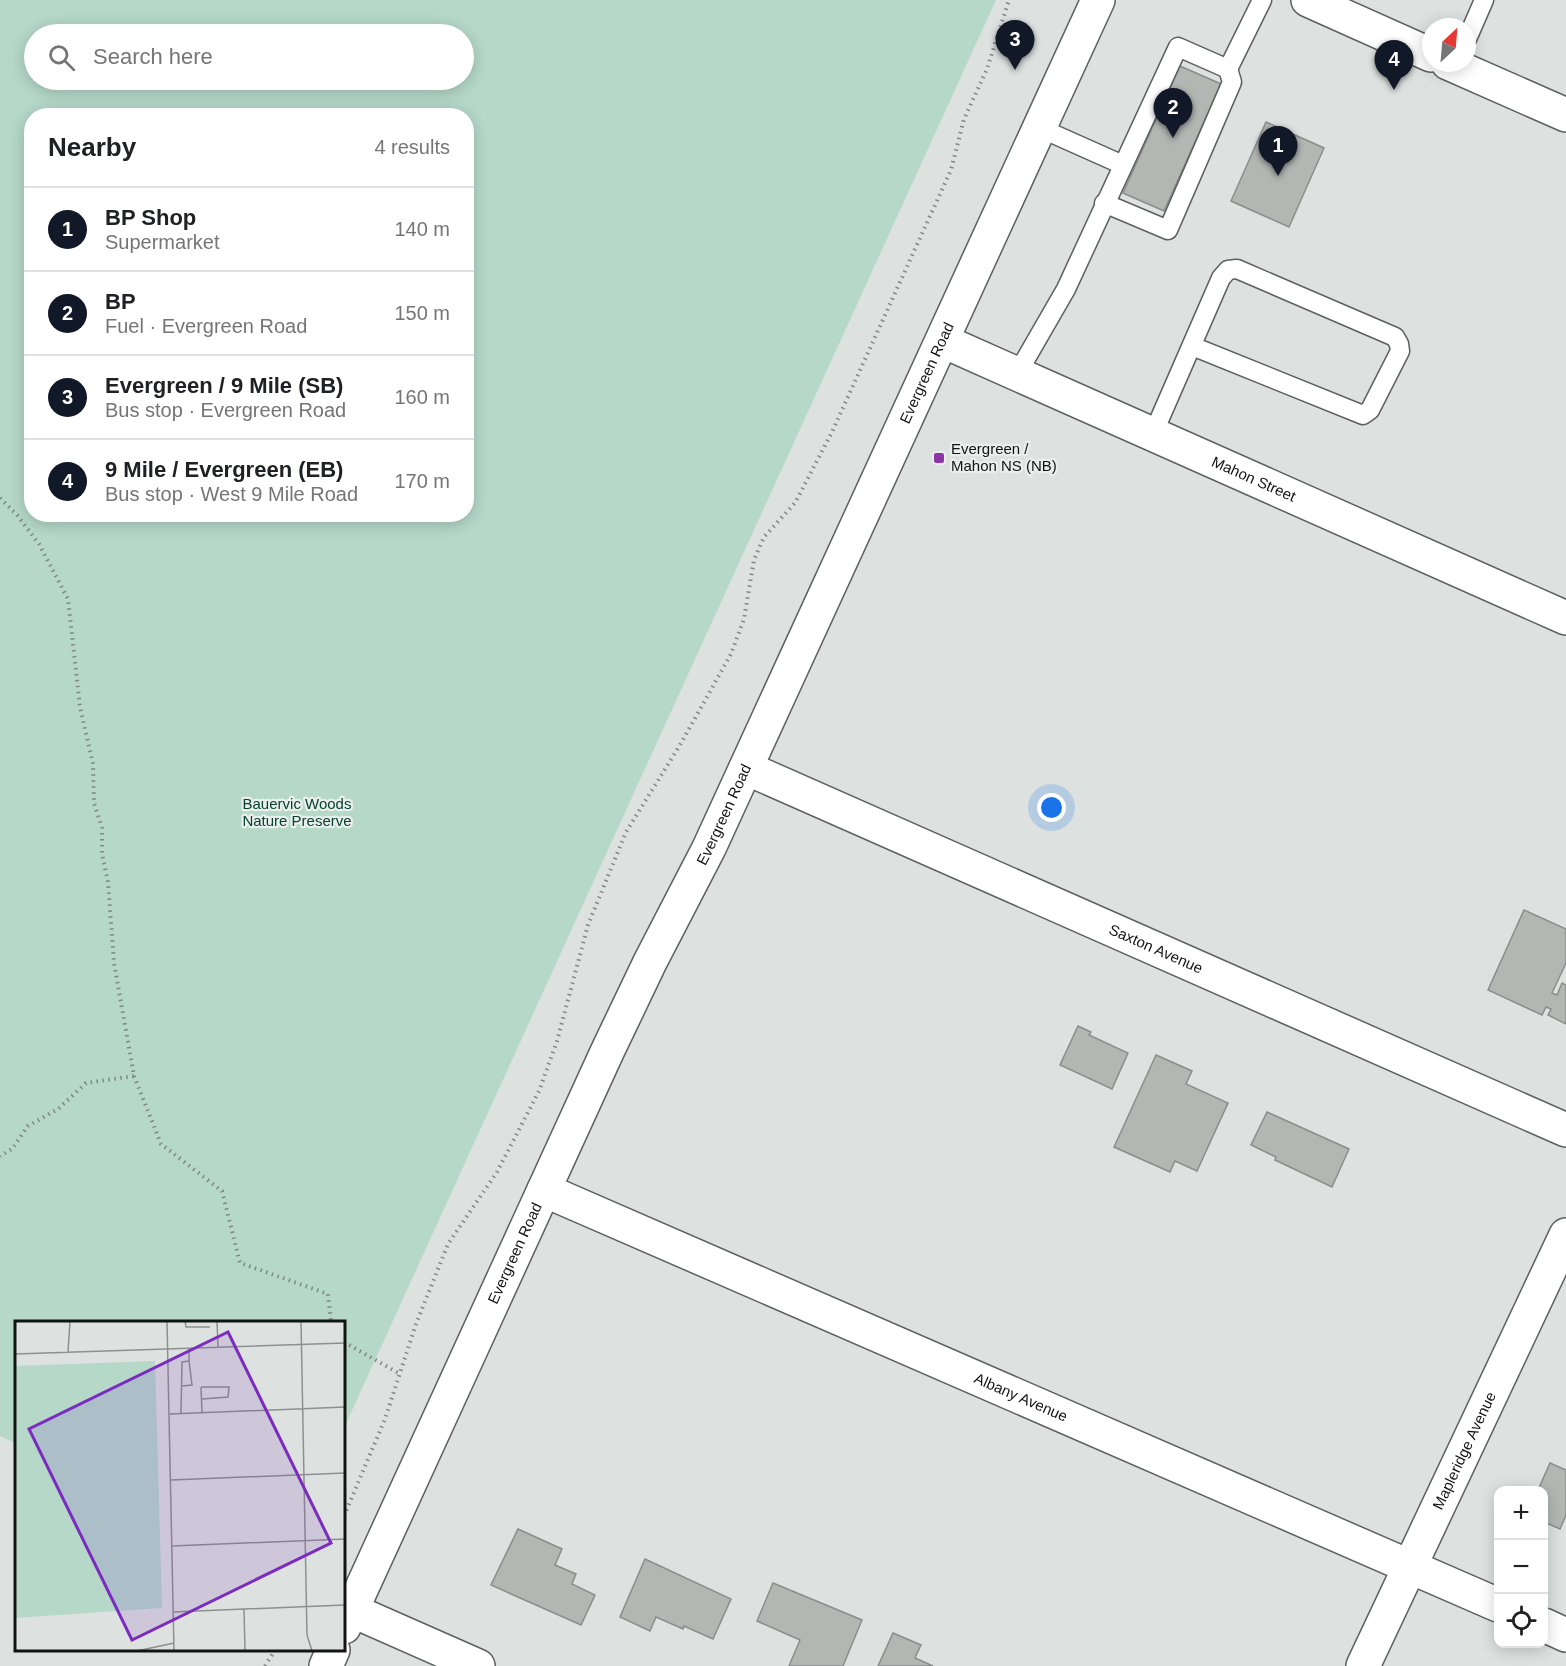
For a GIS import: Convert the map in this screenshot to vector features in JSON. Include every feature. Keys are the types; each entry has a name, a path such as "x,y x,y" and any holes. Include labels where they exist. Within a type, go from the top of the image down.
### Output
{"street":[{"name":"Evergreen Road","path":"347,1618 624,1015 693,882 746,768 1098,0"},
{"path":"1308,0 1422,45"},
{"path":"1476,70 1566,116"},
{"name":"Mahon Street","path":"943,341 1566,618"},
{"name":"Saxton Avenue","path":"746,768 1566,1130"},
{"name":"Albany Avenue","path":"544,1190 1494,1603"},
{"name":"Mapleridge Avenue","path":"1363,1666 1566,1235"},
{"path":"347,1618 478,1666"},
{"path":"1548,1627 1566,1635"},
{"path":"326,1666 333,1651"}],"lane":[{"path":"1227,69 1262,0"},
{"path":"1474,18 1484,0"},
{"path":"1017,374 1066,288 1104,204 1178,46 1227,69 1232,82 1168,230 1104,204"},
{"path":"1040,128 1123,165"},
{"path":"1153,434 1221,278 1228,270 1237,269 1395,338 1400,351 1371,410 1363,415 1192,346"}],"path":[{"path":"345,1514 385,1419 416,1324 448,1244 497,1172 539,1091 556,1041 588,925 626,832 680,745 730,654 744,619 754,560 764,537 795,503 832,432 951,170 964,119 987,69 1009,0"},
{"path":"0,498 17,515 39,544 68,600 80,707 93,764 94,803 102,828 102,854 108,882 114,963 134,1076 161,1144 222,1191 240,1263 328,1294 331,1321"},
{"path":"0,1155 12,1149 28,1126 58,1109 86,1083 134,1076"},
{"path":"345,1343 400,1374"},
{"path":"265,1666 273,1651"}],"green space":[{"name":"Bauervic Woods Nature Preserve","path":"0,0 996,0 345,1426 345,1321 15,1321 15,1443 0,1436"}],"building":[{"path":"1180,66 1221,84 1164,211 1123,193"},
{"path":"1266,122 1324,148 1289,227 1231,201"},
{"path":"1524,910 1566,929 1566,963 1552,993 1557,995 1562,983 1566,985 1566,1024 1548,1015 1551,1009 1546,1007 1542,1015 1488,990"},
{"path":"1078,1026 1091,1032 1089,1035 1128,1053 1112,1089 1060,1065"},
{"path":"1156,1055 1192,1071 1186,1084 1228,1103 1197,1171 1175,1161 1170,1172 1114,1147"},
{"path":"1267,1112 1349,1149 1332,1187 1275,1160 1276,1157 1251,1145"},
{"path":"1550,1463 1566,1470 1566,1515 1560,1529 1548,1524 1548,1486 1540,1486"},
{"path":"518,1529 562,1549 555,1565 576,1574 572,1584 595,1595 581,1625 491,1585"},
{"path":"645,1559 731,1599 713,1639 656,1617 650,1631 620,1617"},
{"path":"773,1583 862,1620 843,1666 789,1666 800,1640 757,1621"},
{"path":"893,1633 921,1645 915,1658 933,1666 878,1666"}],"place":[{"name":"Evergreen / 9 Mile (SB)","path":"1015,70"},
{"name":"9 Mile / Evergreen (EB)","path":"1394,90"},
{"name":"BP","path":"1173,138"},
{"name":"BP Shop","path":"1278,176"},
{"name":"Evergreen / Mahon NS (NB)","path":"939,458"}]}
